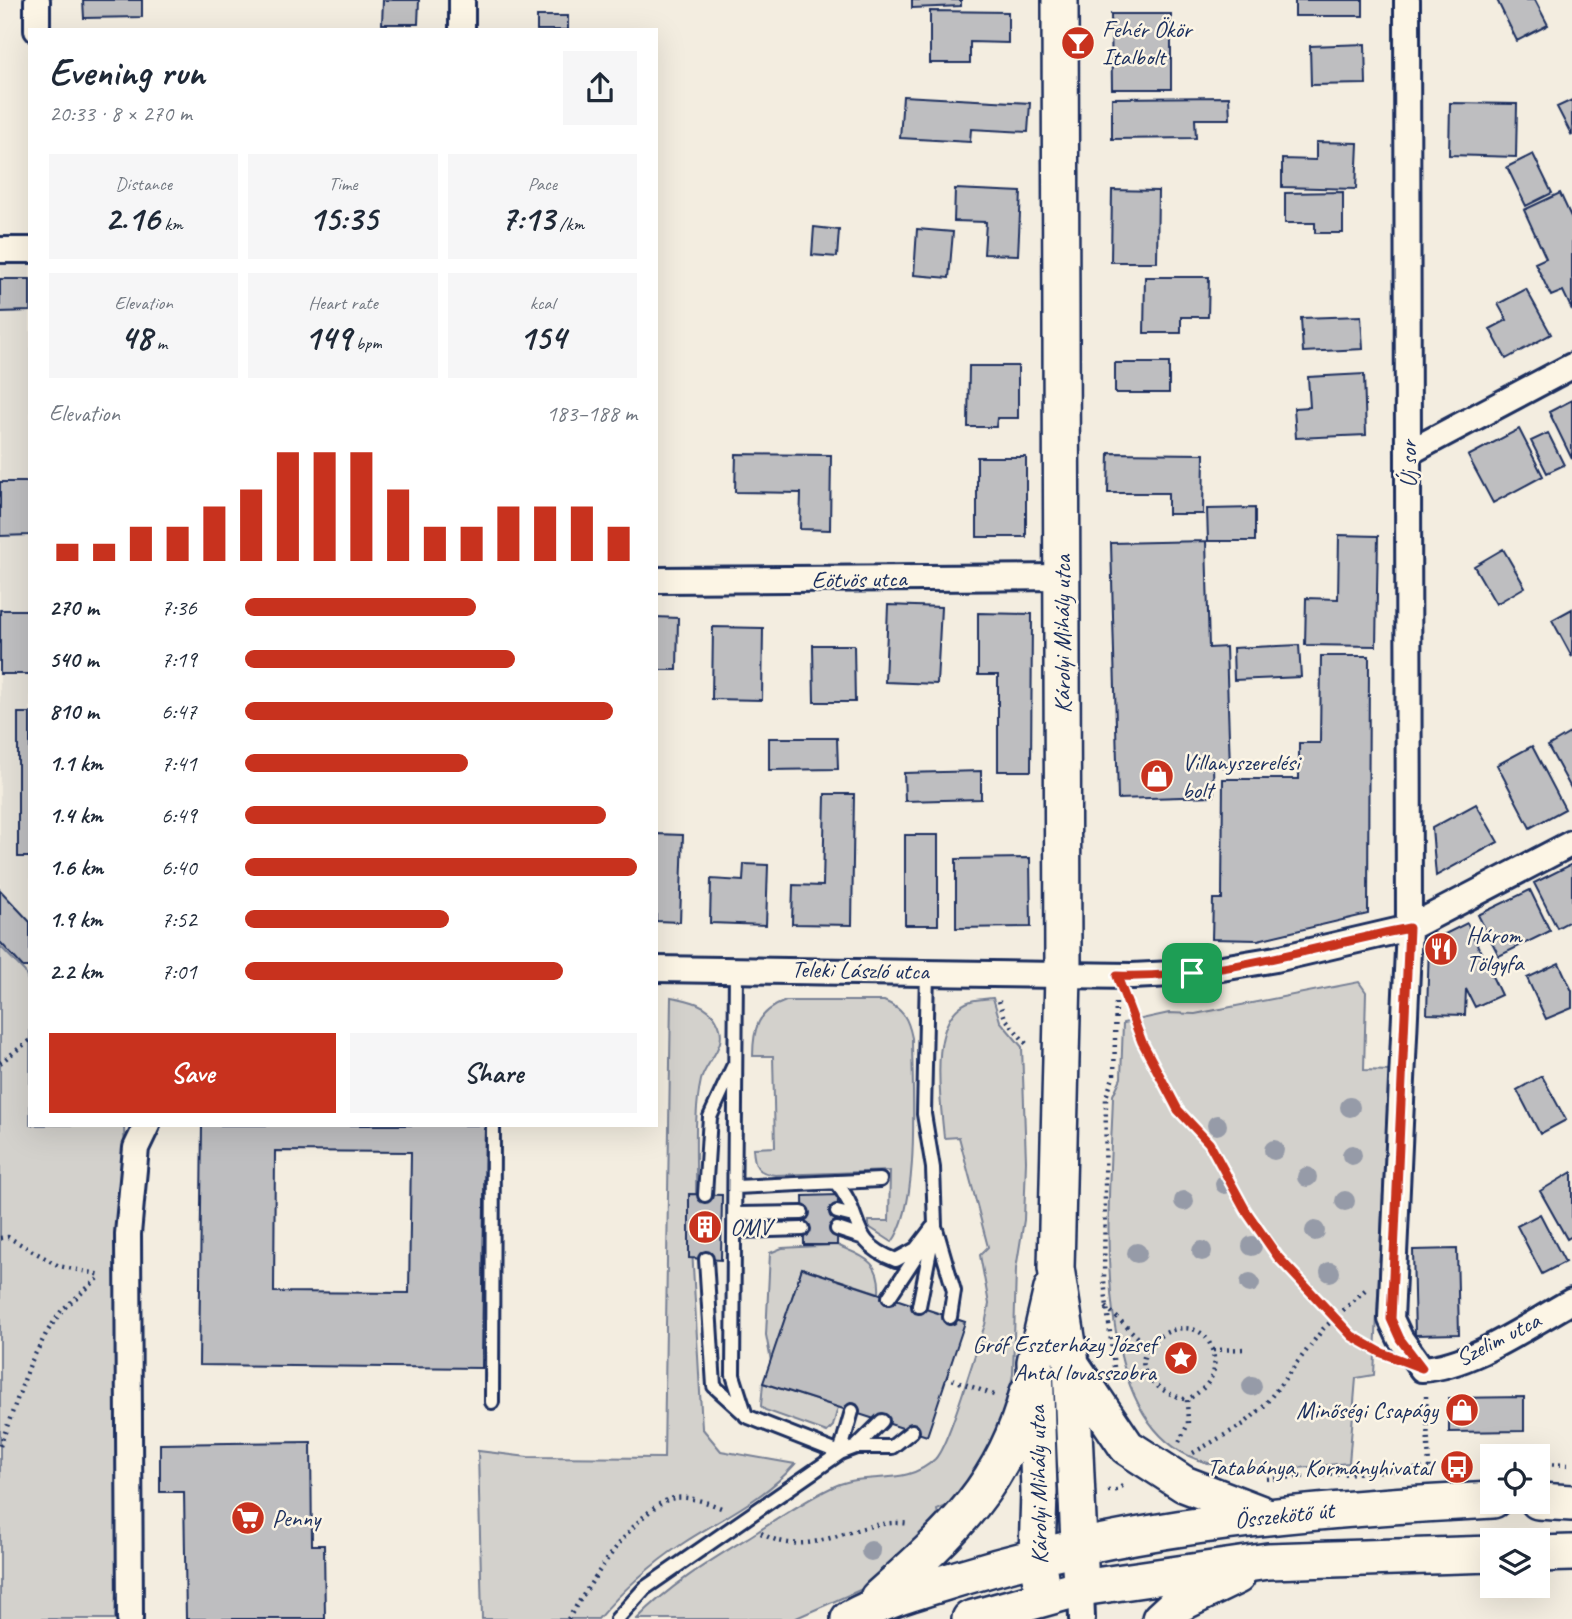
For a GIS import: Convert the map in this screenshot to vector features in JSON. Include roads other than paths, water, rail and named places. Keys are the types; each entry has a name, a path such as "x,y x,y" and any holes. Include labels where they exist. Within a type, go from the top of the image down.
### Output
{"street":[{"path":"37,0 37,28"},
{"path":"462,0 462,28"},
{"name":"Károlyi Mihály utca","path":"1060,0 1063,974 1056,1268 1071,1363 1082,1603"},
{"name":"Új sor","path":"1407,0 1409,928 1391,1319 1400,1339 1422,1368"},
{"path":"0,250 28,250"},
{"path":"1408,453 1572,366"},
{"name":"Eötvös utca","path":"658,580 1061,577"},
{"name":"Teleki László utca","path":"658,969 736,968 1117,976 1204,971 1276,959 1409,928 1453,908 1572,843"},
{"path":"130,1619 128,1234 136,1148 146,1127"},
{"name":"Károlyi Mihály utca","path":"1046,1608 1037,1556 1039,1492 1035,1362 1056,1268"},
{"name":"Szelim utca","path":"1422,1368 1460,1361 1572,1301"},
{"path":"857,1615 965,1518 999,1466 1021,1420 1035,1362"},
{"path":"1071,1363 1127,1447 1184,1484 1267,1517"},
{"name":"Összekötő út","path":"857,1615 889,1600 1037,1556 1078,1547 1234,1519 1480,1501"},
{"path":"1550,1502 1572,1503"},
{"path":"1550,1554 1572,1553"},
{"name":"Összekötő út","path":"970,1619 1082,1603 1268,1561 1480,1554"},
{"path":"1160,1619 1173,1607 1268,1561"}],"lane":[{"path":"736,968 733,1374 746,1416"},
{"path":"919,1306 935,1225 933,1168 924,1114 927,971"},
{"path":"705,1195 710,1117 735,1063"},
{"path":"492,1402 493,1127"},
{"path":"736,1186 880,1181"},
{"path":"835,1182 848,1196 861,1237 876,1253 896,1260 916,1249 935,1225"},
{"path":"837,1212 853,1216"},
{"path":"735,1214 802,1213"},
{"path":"889,1297 935,1225"},
{"path":"935,1225 954,1291 950,1317"},
{"path":"837,1228 861,1237"},
{"path":"735,1231 803,1229"},
{"path":"706,1259 714,1386 746,1416 841,1453"},
{"path":"841,1453 852,1411"},
{"path":"856,1447 882,1421"},
{"path":"617,1619 645,1588 841,1453 856,1447 892,1447 912,1431"}],"place":[{"name":"Fehér Ökör Italbolt","path":"1078,43"},
{"name":"Villanyszerelési bolt","path":"1157,776"},
{"name":"Három Tölgyfa","path":"1441,949"},
{"name":"OMV","path":"705,1227"},
{"name":"Gróf Eszterházy József Antal lovasszobra","path":"1181,1358"},
{"name":"Minőségi Csapágy","path":"1462,1410"},
{"name":"Tatabánya, Kormányhivatal","path":"1457,1467"},
{"name":"Penny","path":"248,1518"}]}
